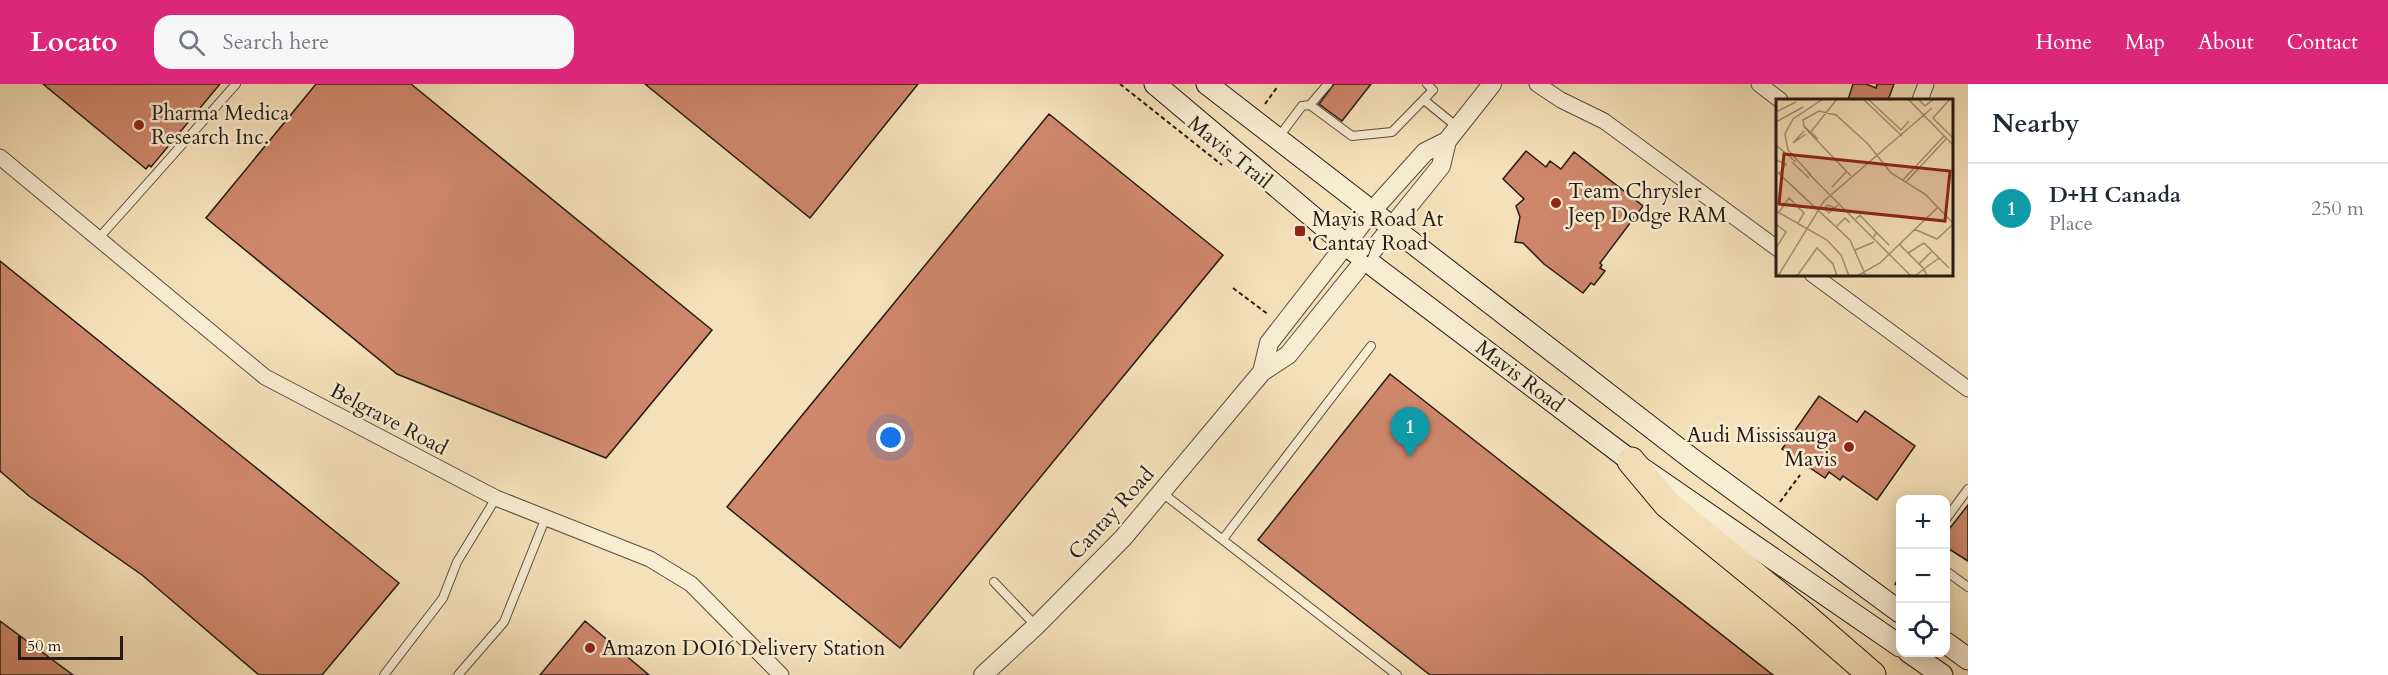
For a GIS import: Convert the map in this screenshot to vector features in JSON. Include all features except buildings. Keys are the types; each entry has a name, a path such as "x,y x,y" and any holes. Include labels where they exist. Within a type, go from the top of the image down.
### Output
{"highway":[{"path":"1631,461 1667,504 1872,675"}],"main road":[{"name":"Mavis Road","path":"1155,84 1346,245 1631,461 1896,643"},
{"name":"Mavis Road","path":"1207,84 1390,228 1692,459 1896,609"},
{"path":"1950,646 1968,658"},
{"path":"1917,657 1942,675"}],"street":[{"path":"1452,134 1492,84"},
{"path":"1537,84 1561,100 1604,121 1776,248"},
{"path":"1759,84 1779,99"},
{"path":"1920,99 1926,84"},
{"name":"Cantay Road","path":"1262,372 1269,342 1371,212 1425,152 1452,134"},
{"name":"Cantay Road","path":"983,675 1036,626 1123,538 1262,372 1288,355 1441,166 1452,134"},
{"name":"Belgrave Road","path":"0,157 265,377 496,498 650,559 692,584 781,675"},
{"path":"1815,276 1968,389"}],"lane":[{"path":"99,238 236,84"},
{"path":"1277,139 1302,106 1310,105 1328,84"},
{"path":"1310,105 1352,136 1392,132 1433,90 1427,84"},
{"path":"1424,100 1452,134"},
{"path":"1223,539 1371,346"},
{"path":"1950,514 1968,489"},
{"path":"1161,492 1397,675"},
{"path":"384,675 443,598 457,562 496,498"},
{"path":"458,675 504,622 546,517"},
{"path":"1950,575 1968,587"},
{"path":"994,582 1036,626"}],"path":[{"name":"Mavis Trail","path":"1120,84 1227,170"},
{"path":"1265,104 1278,86"},
{"path":"1307,233 1313,248"},
{"path":"1233,288 1269,315"},
{"path":"1780,502 1800,475"}],"place":[{"name":"Pharma Medica Research Inc.","path":"139,125"},
{"name":"Team Chrysler Jeep Dodge RAM","path":"1556,203"},
{"name":"Mavis Road At Cantay Road","path":"1300,231"},
{"name":"Audi Mississauga Mavis","path":"1849,447"},
{"name":"D+H Canada","path":"1410,457"},
{"name":"Amazon DOI6 Delivery Station","path":"590,648"}]}
